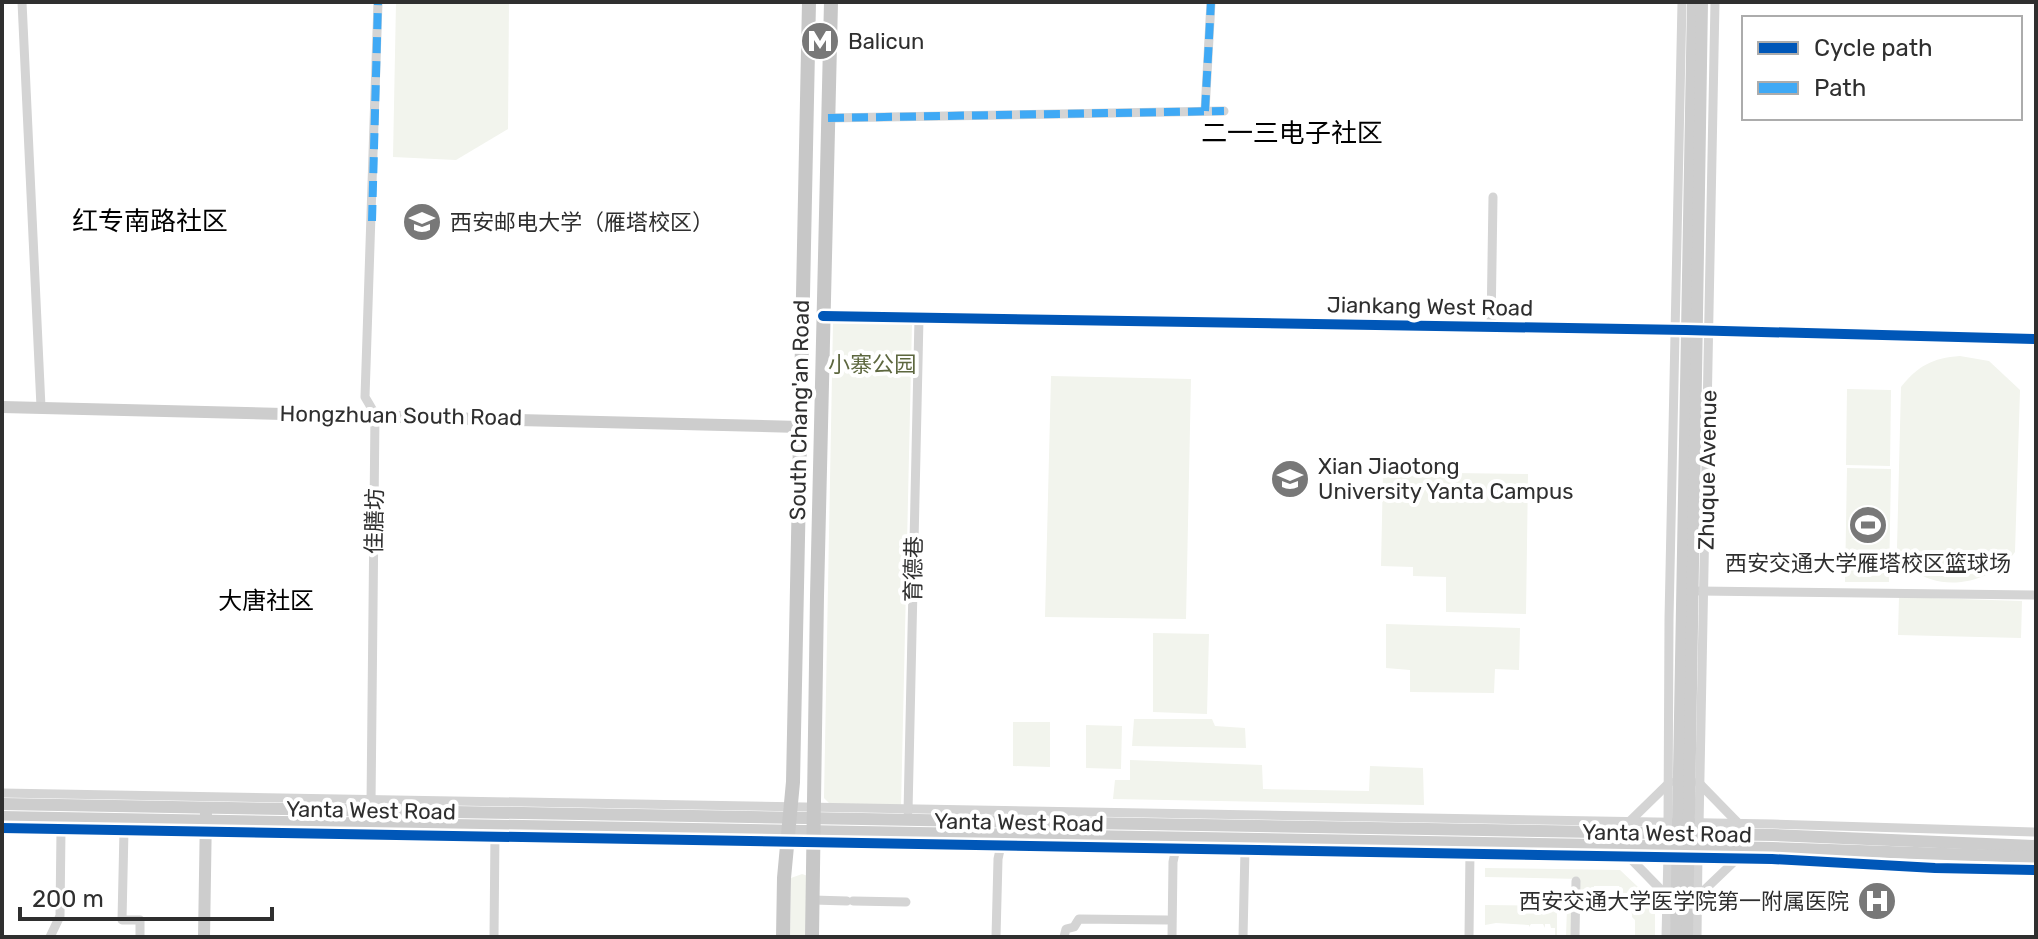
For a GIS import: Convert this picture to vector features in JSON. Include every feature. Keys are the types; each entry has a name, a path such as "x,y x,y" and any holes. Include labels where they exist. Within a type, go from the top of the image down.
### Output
{"main road":[{"name":"South Chang'an Road","path":"783,937 789,824 809,2"},
{"name":"South Chang'an Road","path":"812,937 831,2"},
{"name":"Zhuque Avenue","path":"1684,779 1698,591 1692,330 1693,2"},
{"name":"Zhuque Avenue","path":"1676,937 1682,901 1692,330 1702,2"},
{"name":"Jiankang West Road","path":"823,316 1692,330 2036,339"},
{"name":"Hongzhuan South Road","path":"2,407 800,427"},
{"name":"Yanta West Road","path":"2,804 206,820"},
{"name":"Yanta West Road","path":"371,811 495,831 789,824"},
{"name":"Yanta West Road","path":"2,817 206,820 371,811 1470,848 1618,839"},
{"name":"Yanta West Road","path":"814,825 908,814 1618,839 2036,846"},
{"path":"204,937 206,820"},
{"name":"Yanta West Road","path":"1749,841 2036,857"},
{"name":"Zhuque Avenue","path":"1682,901 1687,937"}],"street":[{"path":"22,2 41,407"},
{"name":"佳膳坊","path":"371,811 375,414 365,397 378,2"},
{"path":"1205,111 1211,2"},
{"name":"Zhuque Avenue","path":"1682,2 1692,330"},
{"name":"Zhuque Avenue","path":"1692,330 1715,2"},
{"path":"828,118 1224,111"},
{"path":"1491,327 1493,197"},
{"name":"育德巷","path":"908,814 919,318"},
{"path":"1698,591 2036,595"},
{"path":"1684,779 1738,824 1749,841 1738,858 1682,901 1628,856 1618,839 1629,822 1684,779"},
{"name":"Zhuque Avenue","path":"1666,937 1682,901 1684,779"},
{"path":"2,793 371,811"},
{"path":"908,814 1629,822 1738,858 2036,870"},
{"path":"2,828 124,830 206,820 495,831 494,937"},
{"path":"789,824 1001,845 1245,849 1470,848 1628,856 1738,824 2036,832"},
{"path":"50,937 60,916 61,829"},
{"path":"124,830 122,920 140,920 140,937"},
{"path":"996,937 1001,845"},
{"path":"1172,937 1176,848"},
{"path":"1469,937 1470,848"},
{"path":"1243,937 1245,849"},
{"path":"1575,937 1576,881"},
{"path":"813,900 906,902"},
{"name":"Zhuque Avenue","path":"1682,901 1697,937"},
{"path":"1064,937 1065,930 1074,927 1079,919 1167,920"}],"green space":[{"path":"396,2 509,2 508,129 456,160 393,157"},
{"name":"小寨公园","path":"833,322 912,323 901,808 833,807 824,798"},
{"path":"1960,356 1989,361 2020,390 2015,552 1994,571 1952,583 1924,577 1905,562 1897,548 1901,387 1926,364"},
{"path":"1051,376 1191,379 1186,619 1045,617"},
{"path":"1847,389 1891,390 1890,466 1846,465"},
{"name":"西安交通大学雁塔校区篮球场","path":"1847,468 1891,469 1889,582 1845,582"},
{"path":"1383,472 1528,474 1526,614 1446,612 1446,577 1413,576 1413,567 1381,566"},
{"path":"1899,597 2022,601 2021,638 1898,635"},
{"path":"1386,624 1520,628 1519,670 1495,669 1494,693 1410,692 1410,670 1386,668"},
{"path":"1153,633 1209,634 1207,714 1153,712"},
{"path":"1134,719 1212,719 1215,726 1245,728 1246,748 1132,746"},
{"path":"1013,722 1050,722 1050,767 1013,766"},
{"path":"1086,725 1122,726 1121,769 1086,768"},
{"path":"1130,760 1262,765 1263,789 1369,791 1370,766 1423,768 1424,805 1113,799 1115,780 1130,780"},
{"path":"1485,868 1620,870 1655,903 1655,937 1635,937 1631,899 1624,899 1619,894 1619,886 1594,886 1593,893 1586,900 1579,900 1579,879 1485,877"},
{"path":"802,874 808,876 808,937 790,937 791,878"},
{"path":"1485,905 1557,906 1557,936 1566,937 1555,937 1555,928 1551,928 1550,924 1545,924 1545,928 1543,924 1531,924 1529,927 1496,923 1485,925"},
{"path":"1567,906 1572,906 1572,937 1566,937"}],"marked path":[{"path":"372,221 378,2"},
{"path":"1205,111 1211,2"},
{"path":"828,118 1224,111"}],"cycle path":[{"path":"823,316 2036,339"},
{"path":"2,828 1772,859 2036,870"}],"place":[{"name":"Balicun","path":"820,41"},
{"name":"西安邮电大学（雁塔校区）","path":"422,222"},
{"name":"Xian Jiaotong University Yanta Campus","path":"1290,479"},
{"name":"西安交通大学雁塔校区篮球场","path":"1868,525"},
{"name":"西安交通大学医学院第一附属医院","path":"1877,901"}],"district":[{"name":"二一三电子社区","path":"1292,133"},
{"name":"红专南路社区","path":"150,221"},
{"name":"大唐社区","path":"266,601"}]}
